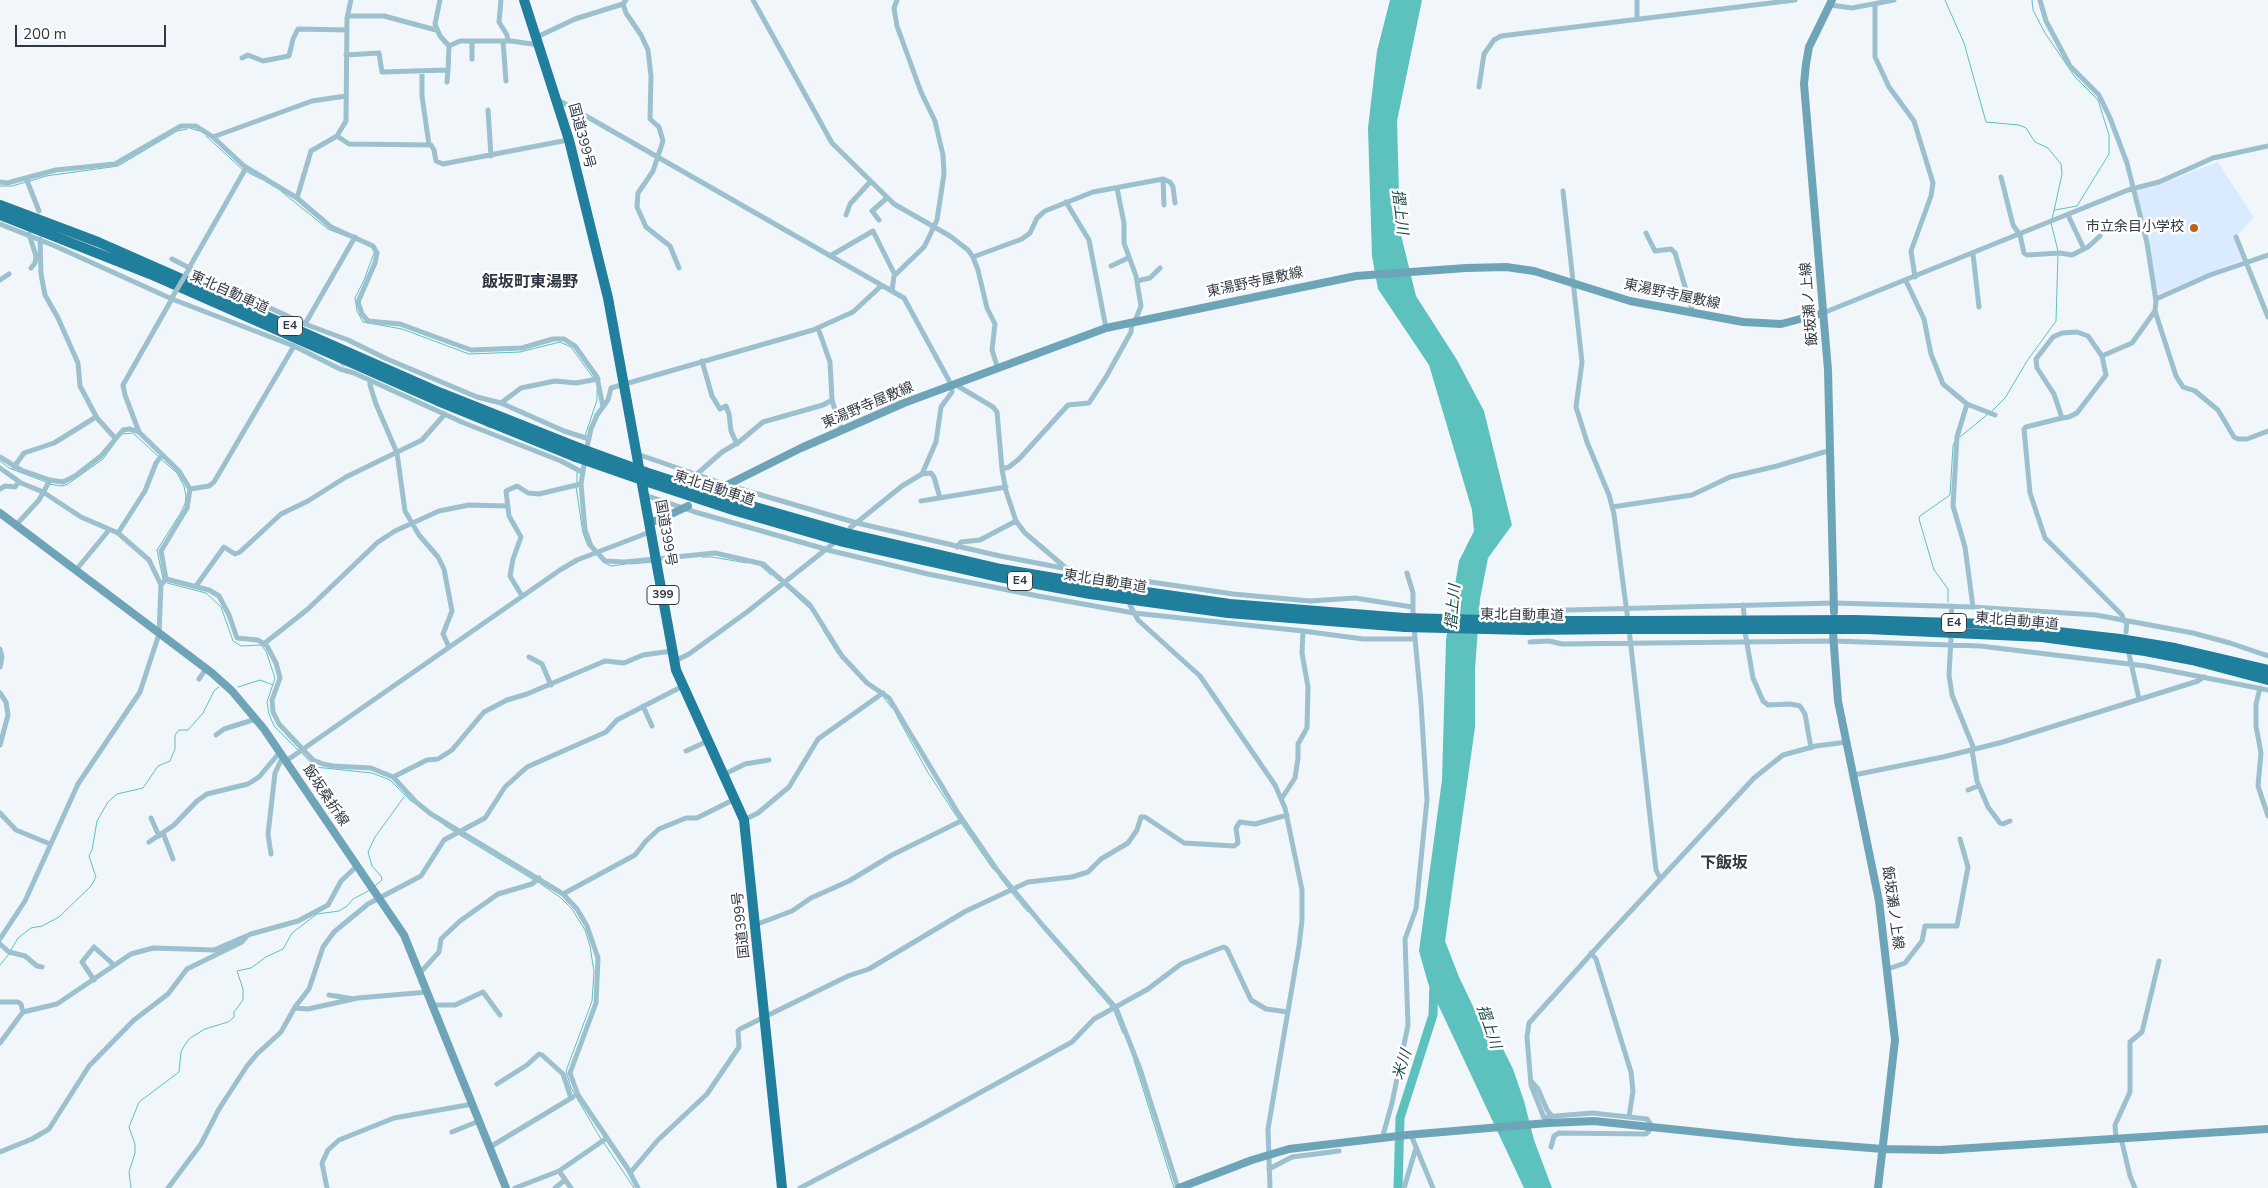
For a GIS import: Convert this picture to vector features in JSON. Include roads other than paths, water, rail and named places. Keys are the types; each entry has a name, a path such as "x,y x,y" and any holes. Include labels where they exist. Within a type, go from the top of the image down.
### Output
{"highway":[{"name":"国道399号","path":"524,0 558,100 608,298 674,656 683,686 744,820 782,1188"},
{"name":"東北自動車道","path":"0,205 107,246 577,452"},
{"name":"東北自動車道","path":"0,215 142,270 438,401 577,452 645,476 828,528 1001,569 1230,604 1404,622 1526,626 1636,625 1868,628 2042,637 2164,655 2268,680"},
{"name":"東北自動車道","path":"1636,625 1855,620 1987,624 2120,639 2182,650 2268,670"}],"main road":[{"name":"飯坂瀬ノ上線","path":"1831,2 1810,48 1804,84 1828,370 1834,608"},
{"name":"東湯野寺屋敷線","path":"717,490 761,466 904,403 1106,328 1356,276 1466,268 1511,267 1534,271 1630,301 1743,322 1777,324 1800,321 1823,313"},
{"path":"650,526 686,507"},
{"name":"飯坂桑折線","path":"0,513 206,669 232,691 256,719 404,935 506,1188"},
{"name":"飯坂瀬ノ上線","path":"1833,637 1837,695 1880,901 1895,1040 1878,1188"},
{"path":"1178,1188 1268,1155 1298,1148 1543,1121 1594,1121 1883,1149 1940,1150 2268,1129"}],"street":[{"path":"297,198 312,151 337,136 346,121 347,30 351,0"},
{"path":"440,0 434,24 444,42 449,46"},
{"path":"500,0 499,22 508,35 506,41 506,81"},
{"path":"753,0 832,143 870,182 903,210 934,226 968,250 978,270 987,308 994,324 992,350 998,368"},
{"path":"892,292 895,275 924,247 934,226 942,195 943,155 935,121 921,92 898,26 894,8 896,0"},
{"path":"1637,0 1637,19"},
{"path":"1479,87 1484,54 1496,38 1795,0"},
{"path":"1831,2 1852,8 1894,0"},
{"path":"2040,0 2046,21 2070,66 2099,95 2127,163 2144,228 2156,299 2156,311 2174,369 2182,387 2195,391 2218,410 2234,437 2247,439 2268,431"},
{"path":"449,46 460,41 538,41 574,19 624,2 626,13 641,35 648,50 650,119 661,131 664,141 653,171 638,193 637,206 646,227 670,246 680,268"},
{"path":"1875,4 1875,57 1889,88 1914,122 1933,183 1931,196 1912,251 1915,277"},
{"path":"348,16 384,16 436,30"},
{"path":"242,58 248,55 263,61 289,56 293,39 298,29 347,30"},
{"path":"472,41 472,59"},
{"path":"447,82 449,46"},
{"path":"346,55 380,53 382,72 448,70"},
{"path":"422,71 422,96 429,145"},
{"path":"213,137 312,101 346,96"},
{"path":"558,100 904,298 954,386 994,407 997,412 1002,469 1016,521 1025,533 1066,568"},
{"path":"488,110 491,156"},
{"path":"0,182 27,181 56,170 115,164 185,125 196,126 213,137 245,170 297,198 331,227 354,239 370,243 377,253 372,272 358,302 362,314 368,321 400,324 472,350 522,348 553,339 564,339 575,346 595,380 603,408"},
{"path":"337,136 346,143 358,145 429,145 433,147 436,161 440,164 569,140"},
{"path":"1823,313 2133,189 2159,182 2213,158 2268,146"},
{"path":"0,939 25,901 78,784 140,692 159,634 164,582 161,551 187,508 190,489 181,474 161,458 139,432 123,385 245,170"},
{"path":"2001,177 2013,225 2020,235 2027,255 2060,253 2072,255 2084,249 2100,236"},
{"path":"972,257 1027,236 1039,216 1066,202 1093,192 1163,179 1170,182 1173,187 1175,204"},
{"path":"1163,179 1164,205"},
{"path":"27,181 39,211"},
{"path":"846,215 850,204 870,182"},
{"path":"1002,469 1010,468 1068,405 1089,403 1131,332 1134,321 1141,309 1136,281 1123,237 1124,223 1117,188"},
{"path":"1563,191 1582,362 1576,407 1587,442 1609,495 1612,508 1624,602 1628,608 1630,642 1656,870 1660,878"},
{"path":"879,220 872,211 888,198"},
{"path":"1066,202 1089,240 1106,328"},
{"path":"2068,215 2084,249"},
{"path":"0,224 29,234 172,298 294,346 445,414 561,460 579,470"},
{"path":"830,256 873,231 895,275"},
{"path":"1646,233 1655,251 1673,250 1675,253 1693,313"},
{"path":"29,234 36,256 35,263 31,268"},
{"path":"2236,237 2268,317"},
{"path":"40,239 41,274 45,295 78,363 80,386 96,417 115,438"},
{"path":"305,324 354,239"},
{"path":"1972,254 1979,307"},
{"path":"2156,299 2210,275 2268,255"},
{"path":"1111,266 1128,258"},
{"path":"172,259 244,296 305,324 477,397 586,438"},
{"path":"1136,281 1150,278 1160,268"},
{"path":"0,280 10,274"},
{"path":"1906,281 1926,325 1931,354 1943,384 1967,404 1995,415"},
{"path":"881,286 853,312 818,328 611,388 608,400 597,415 586,438 579,470 578,485 589,543 594,553 610,563 715,553 763,564 817,613 842,656 867,683 892,703 961,821 1010,890 1113,1008 1132,1045 1178,1188"},
{"path":"2102,356 2132,343 2156,311"},
{"path":"818,328 830,362 832,400 841,430"},
{"path":"2062,418 2051,388 2037,368 2036,359 2053,337 2062,333 2077,332 2088,336 2102,356 2106,375 2078,413 2062,418 2026,427 2024,430 2030,493 2034,512 2045,538 2122,615 2126,622 2126,632"},
{"path":"190,489 209,486 214,482 294,346"},
{"path":"702,361 712,396 720,409 726,406 731,431 736,444"},
{"path":"498,404 521,388 555,381 576,383 595,380"},
{"path":"370,381 376,404 397,453 405,511 419,535 438,557 444,569 452,611 444,634 450,647"},
{"path":"922,474 936,442 941,407 954,386"},
{"path":"697,474 722,452 736,444 763,422 823,405 832,400"},
{"path":"1967,404 1956,437 1954,506 1965,547 1973,607"},
{"path":"196,586 224,547 235,554 240,552 281,514 308,501 346,477 422,440 445,414"},
{"path":"14,467 24,453 54,443 96,417"},
{"path":"0,457 14,467 48,483 63,482 75,476 100,456 115,438 126,429 139,432"},
{"path":"1612,508 1692,495 1730,477 1777,466 1831,450"},
{"path":"637,454 727,485 857,523 957,547 1179,587 1277,600 1310,602 1355,598 1412,607"},
{"path":"118,533 145,491 161,458"},
{"path":"0,468 20,482 43,492 81,517 118,533 149,560 164,582 196,586 219,596 230,615 237,638 258,640 265,643 280,674 279,683 272,700 273,712 279,724 314,760 323,764 371,768 393,777 422,807 537,880 563,894 577,909 587,926 598,958 595,1009 570,1070 575,1097"},
{"path":"850,528 902,486 922,474 931,474 934,477 940,498"},
{"path":"0,488 5,486 15,487 20,482"},
{"path":"16,525 39,500 48,483"},
{"path":"522,596 510,576 513,559 521,537 509,516 506,491 514,487 532,494 578,485"},
{"path":"922,502 1006,487"},
{"path":"645,496 827,550 944,578 1134,613 1303,630 1363,639 1414,639"},
{"path":"265,643 308,609 378,542 411,522 439,511 469,505 507,506"},
{"path":"957,547 961,542 980,540 1016,521"},
{"path":"149,842 184,817 197,801 207,794 248,784 283,756 303,749 560,570 650,526"},
{"path":"76,570 109,530"},
{"path":"393,777 420,763 444,756 452,750 477,720 491,708 606,661 624,663 643,655 674,656 738,619 834,543"},
{"path":"1386,1138 1408,1026 1405,939 1416,909 1428,800 1422,703 1414,639 1413,593 1407,572"},
{"path":"1120,577 1121,583"},
{"path":"1130,605 1138,620 1200,676 1282,798 1287,816 1302,890 1299,946 1268,1129 1270,1188"},
{"path":"1529,608 1531,611 1743,606 1834,608 1973,607 2096,615 2193,633 2268,656"},
{"path":"1743,606 1744,614"},
{"path":"1951,617 1952,606"},
{"path":"1556,610 1556,616"},
{"path":"1282,798 1295,778 1298,744 1307,728 1308,693 1301,642 1303,630"},
{"path":"1745,632 1753,678 1763,701 1768,705 1790,704 1800,706 1805,714 1811,748"},
{"path":"1557,634 1557,643"},
{"path":"1530,642 1746,642 1833,637 1950,641 2131,664 2268,690"},
{"path":"1950,641 1949,675 1952,695 1973,750 1978,786 1988,807 2000,823 2010,822"},
{"path":"0,649 2,657 0,667"},
{"path":"2130,654 2139,699"},
{"path":"529,657 542,664 551,684"},
{"path":"199,679 206,669"},
{"path":"1854,775 1973,750 2198,682 2204,678"},
{"path":"168,1188 201,1144 219,1109 247,1066 256,1054 280,1032 294,1008 311,985 326,941 377,895 421,876 437,848 459,831 485,818 505,787 527,767 606,732 617,720 683,686"},
{"path":"2260,688 2256,704 2256,726 2261,754 2258,786 2268,816"},
{"path":"0,693 6,702 8,715 0,745"},
{"path":"744,820 758,814 789,787 818,739 881,694"},
{"path":"644,706 652,726"},
{"path":"216,735 224,729 256,719"},
{"path":"686,750 708,741"},
{"path":"1551,1147 1554,1136 1559,1133 1646,1134 1650,1123 1646,1119 1592,1113 1552,1116 1543,1121 1531,1081 1527,1037 1529,1023 1726,807 1778,758 1811,748 1847,742"},
{"path":"271,854 268,834 275,773 283,756"},
{"path":"723,775 745,764 769,760"},
{"path":"1968,790 1978,786"},
{"path":"563,894 636,855 646,841 659,829 686,818 697,818 735,799"},
{"path":"0,813 16,830 50,844"},
{"path":"630,1173 658,1140 707,1094 739,1047 738,1031 740,1028 848,976 869,969 966,912 1010,890 1028,882 1072,877 1088,872 1101,859 1128,843 1137,830 1141,817 1145,817 1184,843 1234,846 1238,842 1236,828 1240,822 1256,824 1287,816"},
{"path":"151,818 173,859"},
{"path":"756,925 792,911 811,898 849,881 892,854 961,821"},
{"path":"1888,969 1905,963 1922,941 1925,926 1957,926 1968,867 1960,839"},
{"path":"0,1043 23,1012 57,1004 131,954 147,949 207,951 251,934 298,921 328,905 341,881 357,866"},
{"path":"420,973 439,952 441,938 460,921 498,894 537,880"},
{"path":"0,1152 32,1139 50,1129 88,1066 142,1012 168,994 187,969 242,942 251,934"},
{"path":"0,944 9,952 25,956 37,966 42,967"},
{"path":"94,980 82,962 94,947 114,965"},
{"path":"800,1188 923,1124 1072,1042 1094,1019 1148,988 1181,964 1224,947 1227,949 1234,967 1246,985 1251,1000 1266,1008 1288,1012"},
{"path":"1592,953 1596,959 1631,1072 1633,1091 1629,1117"},
{"path":"2135,1188 2115,1125 2131,1088 2130,1042 2138,1038 2142,1032 2152,988 2158,972 2159,961"},
{"path":"294,1008 308,1009 354,999 428,992"},
{"path":"433,1005 455,1005 483,992 500,1015"},
{"path":"329,995 354,999"},
{"path":"0,1002 18,1002 21,1004 23,1012"},
{"path":"497,1084 527,1065 539,1054 542,1055 563,1074 575,1097 630,1173 638,1188"},
{"path":"1531,1081 1552,1116"},
{"path":"490,1147 575,1097"},
{"path":"327,1188 322,1163 329,1149 339,1140 394,1118 473,1104"},
{"path":"452,1132 480,1121"},
{"path":"1411,1135 1433,1188"},
{"path":"515,1188 559,1171 606,1139"},
{"path":"1404,1188 1416,1148"},
{"path":"1269,1169 1292,1158 1339,1151"},
{"path":"559,1171 571,1188"},
{"path":"556,1188 565,1180"}],"water":[{"name":"摺上川","path":"1390,0 1422,0 1397,121 1400,231 1416,296 1457,360 1484,411 1512,525 1488,558 1480,599 1475,670 1475,727 1445,941 1459,977 1480,1021 1498,1039 1513,1069 1534,1140 1552,1188 1524,1188 1428,983 1419,951 1442,780 1446,640 1459,561 1474,531 1472,510 1429,365 1378,289 1372,256 1368,128 1377,51"}],"waterway":[{"path":"1945,0 1964,43 1986,122 2019,125 2026,128 2035,142 2048,148 2061,164 2062,174 2052,220"},
{"path":"2032,0 2033,10 2045,33 2075,77 2098,100 2109,135 2109,154 2077,206 2055,210"},
{"path":"190,128 199,131"},
{"path":"30,181 46,176 118,166 177,131 187,129"},
{"path":"206,136 243,170"},
{"path":"247,172 261,179"},
{"path":"0,186 12,186 26,182"},
{"path":"282,192 328,229 348,237"},
{"path":"2051,223 2058,251"},
{"path":"374,253 355,298 357,311 363,322 402,329 469,354 520,352 560,342 571,347 594,379"},
{"path":"1991,412 2005,398 2027,361 2056,321 2058,255"},
{"path":"585,436 597,400 597,390"},
{"path":"1960,437 1988,414"},
{"path":"123,434 133,433 159,457"},
{"path":"1948,602 1948,589 1934,570 1919,519 1920,516 1950,495 1953,446 1955,441"},
{"path":"49,484 62,486 68,484 103,459 114,444"},
{"path":"162,460 177,473 184,486 186,496 185,504 180,514 157,550 163,579"},
{"path":"0,461 9,468 46,482"},
{"path":"577,472 577,483"},
{"path":"576,487 583,533 588,546"},
{"path":"702,557 747,563"},
{"path":"667,560 678,559"},
{"path":"630,564 653,562"},
{"path":"605,563 611,566 626,564"},
{"path":"761,566 771,575"},
{"path":"167,583 206,593 221,607 233,641 241,646 261,645 266,651 275,678 267,702 269,714 274,726 298,750"},
{"path":"790,590 809,608"},
{"path":"823,630 838,654"},
{"path":"238,687 260,680 273,685"},
{"path":"11,950 18,938 31,928 42,926 59,917 91,886 96,877 89,856 92,850 97,821 108,802 117,794 143,788 158,766 170,761 175,749 175,735 179,730 188,730 203,713 214,691 219,687"},
{"path":"884,698 892,708"},
{"path":"897,716 927,771 959,820"},
{"path":"301,752 315,767 372,773 390,780 412,802"},
{"path":"375,886 382,880 381,876 372,866 368,852 375,837 404,797"},
{"path":"961,823 993,869"},
{"path":"444,825 455,832"},
{"path":"458,834 534,880"},
{"path":"999,876 1009,889"},
{"path":"538,882 561,898 572,909 585,930 590,946 594,972 592,1001 566,1071 571,1088 601,1139"},
{"path":"131,1188 129,1172 135,1153 135,1144 129,1127 139,1102 179,1072 181,1052 190,1038 205,1029 228,1022 234,1017 234,1012 243,1000 243,989 237,971 251,968 266,957 283,949 292,933 317,914 339,911 353,899 370,890"},
{"path":"1011,892 1028,912"},
{"path":"0,965 9,954"},
{"path":"1078,969 1112,1008"},
{"name":"米川","path":"1398,1188 1400,1118 1433,1015 1434,983"},
{"path":"1114,1011 1123,1033"},
{"path":"1134,1060 1174,1188"},
{"path":"604,1143 634,1188"}],"tunnel":[{"path":"342,366 351,346"},
{"path":"488,428 496,407"}],"place":[{"name":"市立余目小学校","path":"2194,228"}],"district":[{"name":"飯坂町東湯野","path":"530,283"},
{"name":"下飯坂","path":"1724,864"}]}
